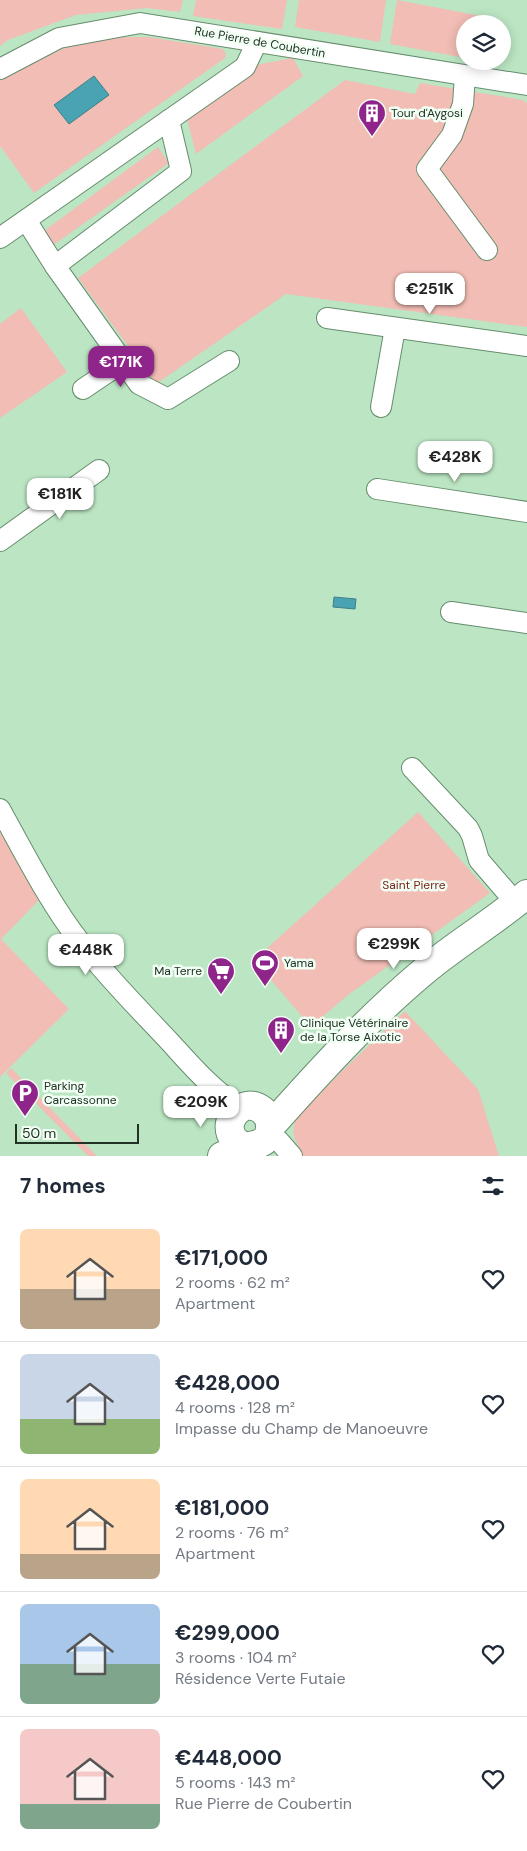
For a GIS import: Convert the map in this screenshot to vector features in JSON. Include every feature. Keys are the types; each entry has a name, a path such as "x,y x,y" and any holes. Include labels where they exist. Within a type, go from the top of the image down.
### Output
{"main road":[{"path":"206,1156 244,1125 302,1092 383,1008 424,972 522,898"}],"street":[{"name":"Rue Pierre de Coubertin","path":"0,69 59,38 140,23 187,29 527,86"},
{"path":"0,238 245,67 257,42"},
{"path":"465,76 463,104 452,135 427,169 487,250"},
{"path":"55,266 182,171 169,120"},
{"path":"26,220 55,266 139,384 168,399 229,362"},
{"path":"327,318 527,346"},
{"path":"381,407 395,328"},
{"path":"83,389 123,362"},
{"path":"0,542 99,470"},
{"path":"377,489 527,512"},
{"path":"451,612 527,623"},
{"path":"412,768 468,828 479,860 522,898"},
{"path":"0,809 47,893 80,942 244,1125 279,1142 292,1156"}],"green space":[{"path":"0,0 183,0 180,12 147,8 76,15 8,40 0,46"},
{"path":"196,0 287,0 282,29 193,16"},
{"path":"299,0 386,0 380,42 295,27"},
{"path":"397,0 476,15 456,15 456,56 390,44"},
{"path":"149,37 223,49 226,54 225,58 34,193 0,146 0,80 49,54 89,41 109,38"},
{"path":"293,58 303,76 196,154 186,115 260,64"},
{"path":"345,80 415,94 420,83 523,100 527,103 527,327 286,294 156,384 78,278"},
{"path":"158,147 169,163 52,246 44,231"},
{"path":"21,308 67,372 0,418 0,324"},
{"name":"Saint Pierre","path":"418,812 490,893 348,995 311,1027 254,960"},
{"path":"0,832 40,899 1,939 69,1009 0,1077"},
{"path":"405,1011 478,1089 499,1156 303,1156 293,1130 296,1119 342,1071"},
{"path":"11,1068 97,1156 88,1156 6,1073"}],"water":[{"path":"94,76 109,95 69,124 54,105"},
{"path":"334,597 356,599 355,609 333,607"}],"place":[{"name":"Tour d'Aygosi","path":"372,137"},
{"name":"Yama","path":"265,987"},
{"name":"Ma Terre","path":"221,995"},
{"name":"Clinique Vétérinaire de la Torse Aixotic","path":"281,1054"},
{"name":"Parking Carcassonne","path":"25,1117"}]}
